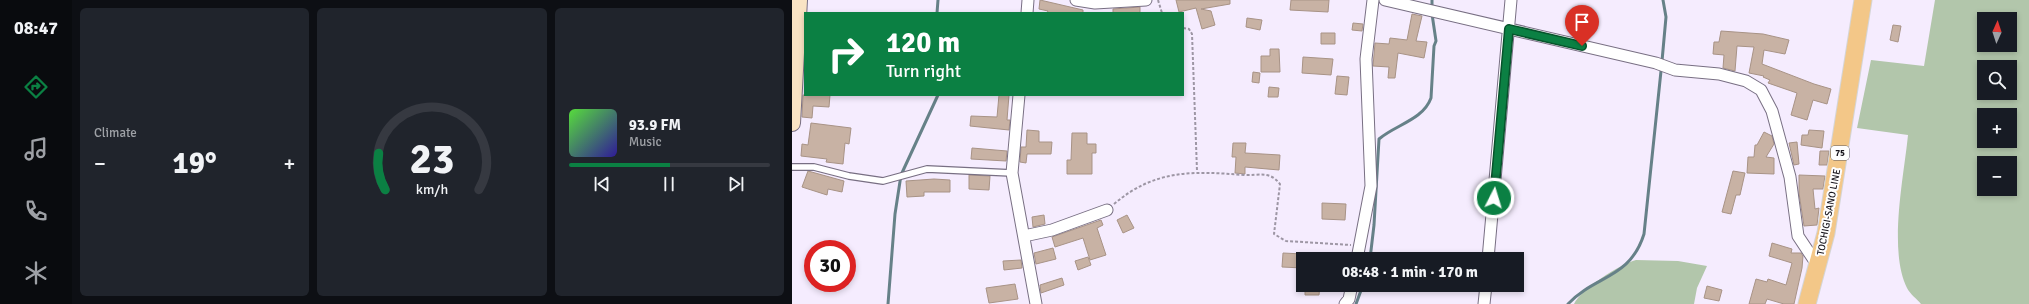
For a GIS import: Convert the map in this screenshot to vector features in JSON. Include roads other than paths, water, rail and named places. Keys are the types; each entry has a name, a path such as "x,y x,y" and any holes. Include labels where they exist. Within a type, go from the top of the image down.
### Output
{"main road":[{"path":"792,123 799,0"},
{"name":"TOCHIGI-SANO LINE","path":"1810,302 1826,232 1839,158 1863,0"}],"street":[{"path":"1027,12 1028,0"},
{"path":"1076,0 1095,3 1146,0"},
{"path":"1358,252 1371,186 1366,59 1374,0"},
{"path":"1385,0 1656,63 1676,70 1719,74 1746,81 1761,90 1772,110 1790,177 1798,236 1818,266"},
{"path":"1489,252 1511,0"},
{"path":"1019,96 1012,173 1036,304"},
{"path":"1024,236 1052,230 1107,210"},
{"path":"1345,304 1349,299 1350,292"},
{"path":"1484,304 1485,292"}],"lane":[{"path":"792,167 814,167 849,176 883,182 928,169 1012,173"}],"waterway":[{"path":"937,12 938,0"},
{"path":"1432,0 1432,8"},
{"path":"1662,61 1666,17 1663,0"},
{"path":"1371,252 1374,225 1379,139 1422,112 1431,98 1434,46 1436,41 1432,14"},
{"path":"1568,304 1589,287 1611,275 1630,260 1638,249 1644,234 1661,71"},
{"path":"888,304 895,214 901,175 938,96"},
{"path":"1356,304 1360,292"}]}
